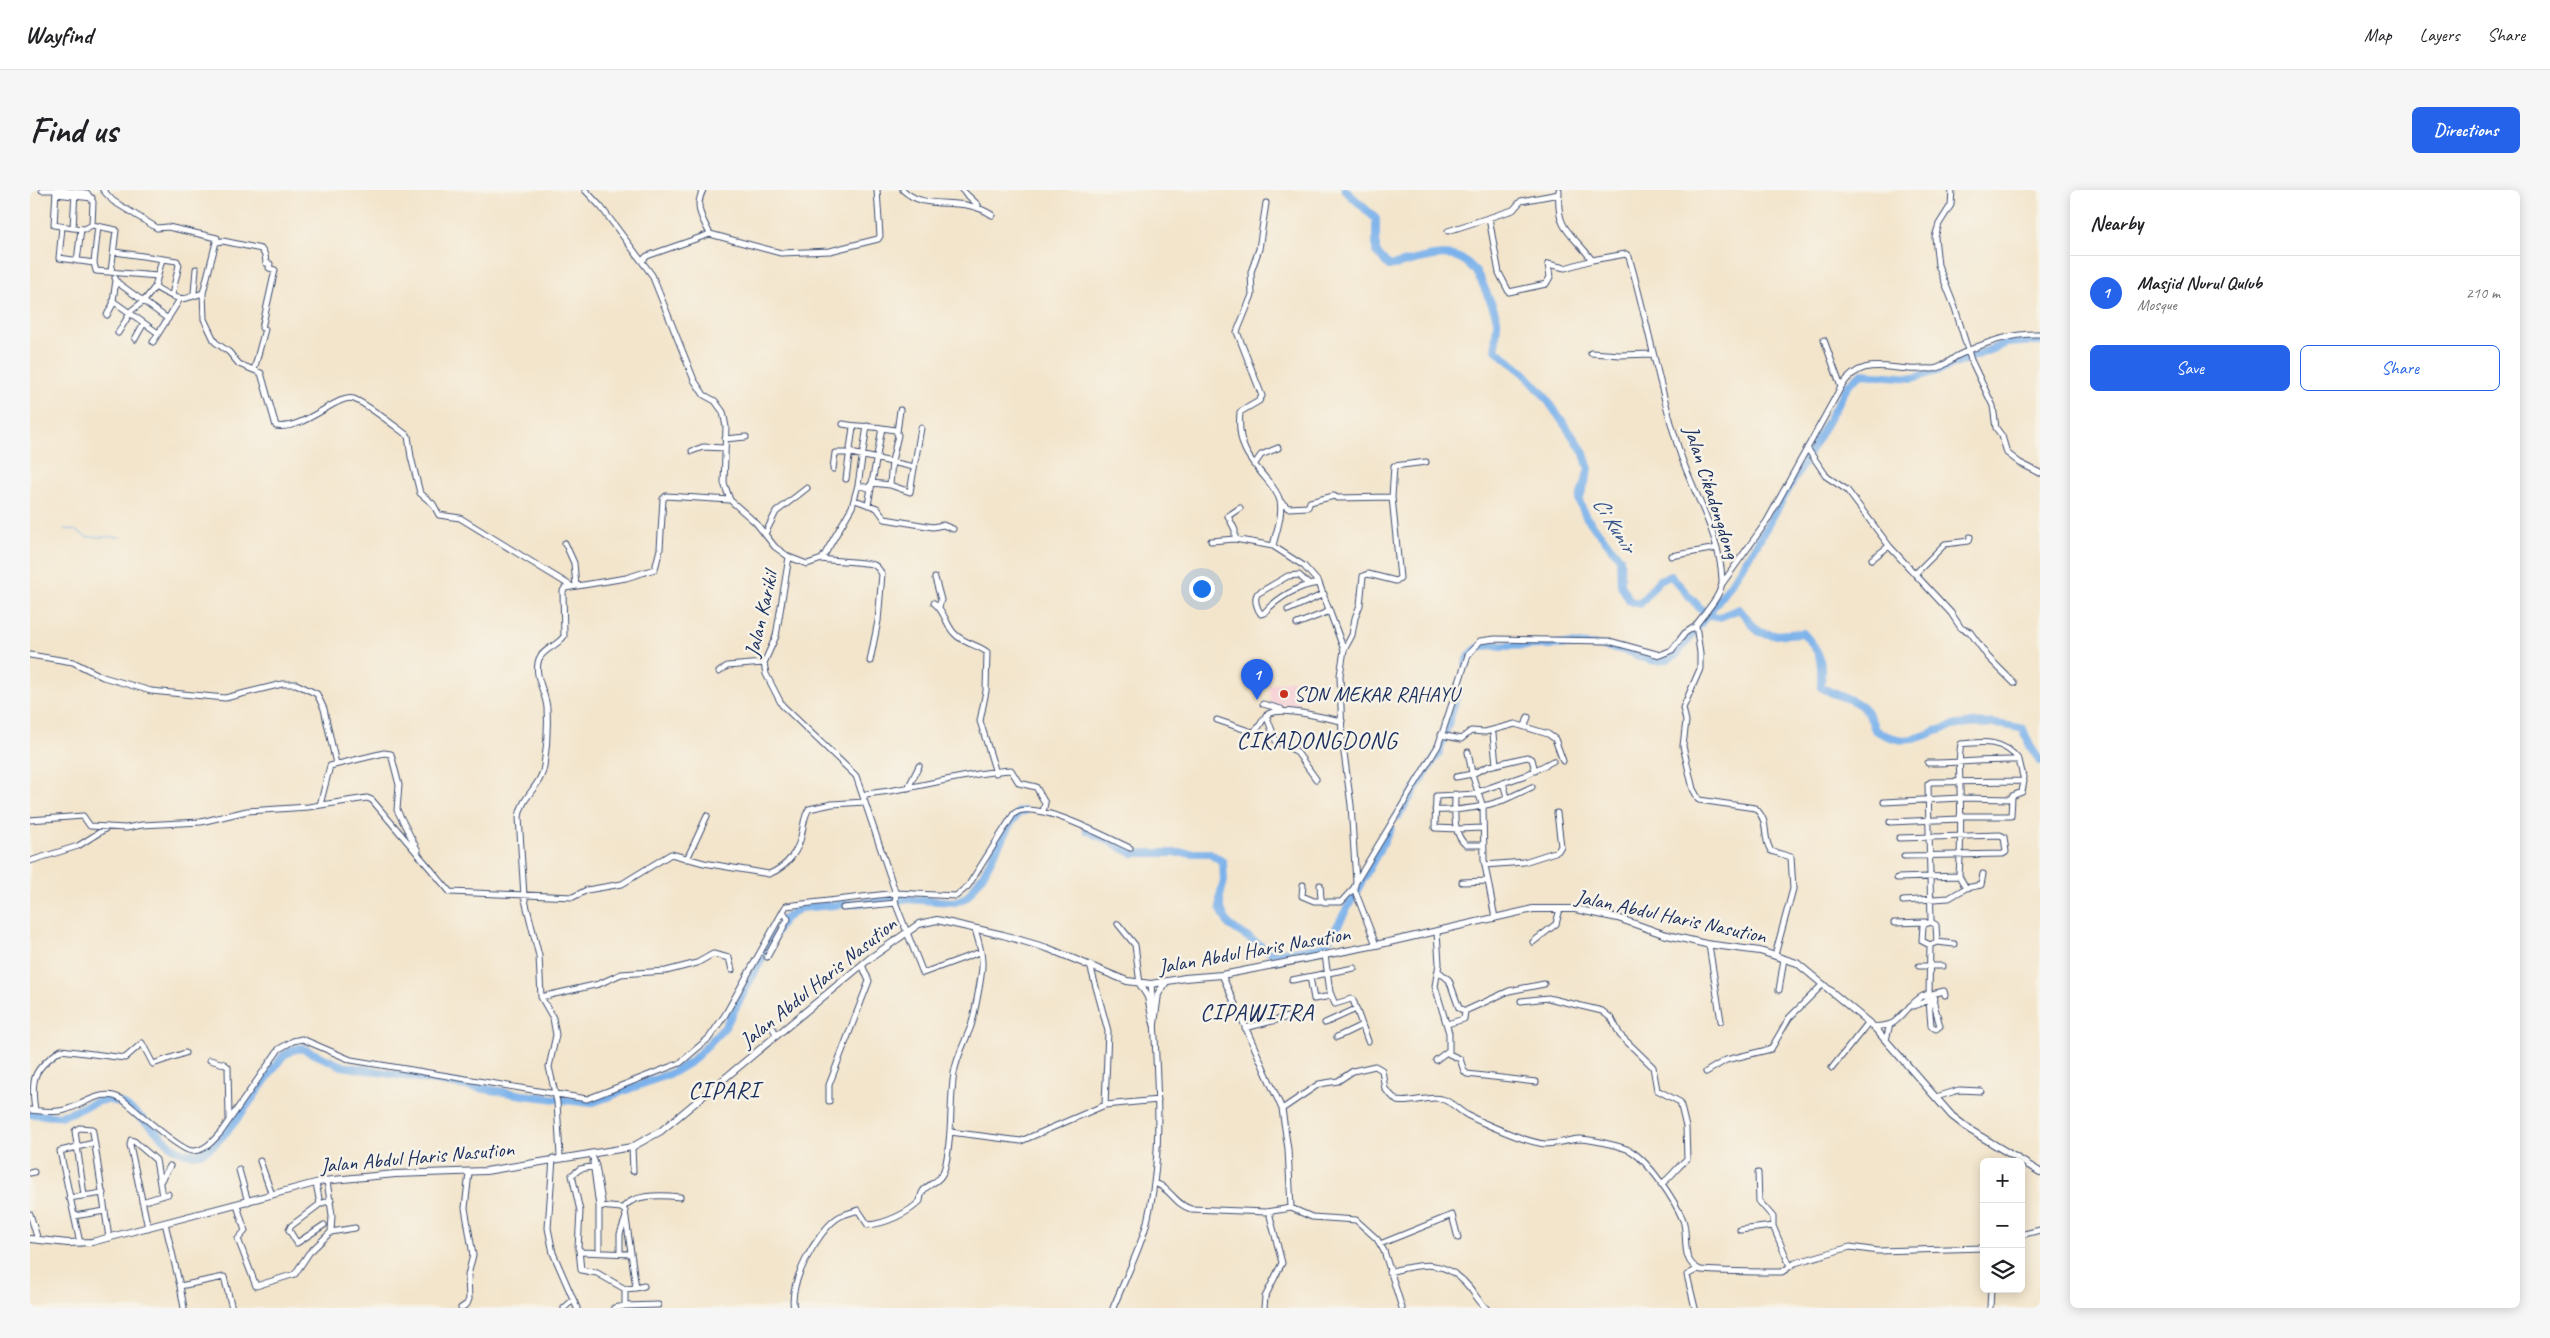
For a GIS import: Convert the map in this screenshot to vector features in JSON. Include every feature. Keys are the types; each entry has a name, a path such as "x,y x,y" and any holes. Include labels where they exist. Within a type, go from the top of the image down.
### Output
{"main road":[{"name":"Jalan Abdul Haris Nasution","path":"30,1238 80,1243 109,1238 327,1181 395,1174 469,1173 632,1147 661,1132 862,965 919,924 937,920 975,928 1047,948 1127,981 1151,984 1222,975 1376,945 1533,909 1575,909 1618,918 1663,934 1709,945 1775,955 1805,969 1886,1040 1952,1116 1970,1130 2040,1172"},
{"path":"1154,1024 1158,994 1166,982"},
{"path":"1140,984 1148,998 1154,1024"}],"street":[{"path":"42,190 56,191 74,193 92,198 92,225 88,229 62,227 54,224 56,191"},
{"path":"102,190 120,206 157,228 168,228 217,238 203,293 204,319 215,342 227,350 239,364 262,373 276,426 300,424 343,400 354,399 408,436 420,493 433,504 439,515 460,518 574,586"},
{"path":"577,1308 553,1253 548,1228 557,1158 557,1098 549,1067 556,1035 553,1018 541,997 539,956 524,895 520,811 535,787 544,766 547,708 538,667 544,652 564,636 563,591 574,586 626,578 655,569 660,549 663,499 666,496 730,500 724,483 726,439 723,412 715,402 704,394 694,380 680,351 666,305 652,275 601,207 585,190"},
{"path":"704,190 699,198 698,207 710,234"},
{"path":"642,261 647,256 710,234 779,253 830,251 878,239 880,236 877,190"},
{"path":"902,190 915,199 937,204 965,203 983,209"},
{"path":"962,190 992,215"},
{"path":"1952,190 1951,204 1939,224 1935,237 1935,251 1968,352 1993,406 1996,428 2002,436 2007,453 2020,463 2040,473"},
{"path":"1448,231 1515,209 1521,201 1559,192 1558,210 1562,226 1592,260 1565,268 1548,264 1550,276 1547,284 1508,292 1499,273 1490,218"},
{"path":"73,228 74,193"},
{"path":"1266,203 1258,249 1251,272 1252,295 1237,332 1262,396 1259,401 1240,412 1240,435 1244,451 1274,488 1281,502 1281,514 1273,546"},
{"path":"92,225 116,230 113,272 116,280 168,319"},
{"path":"98,226 94,263 96,271 158,276"},
{"path":"62,227 59,258 94,263"},
{"path":"77,261 81,229"},
{"path":"217,242 223,241 261,250 265,255 266,263 270,264 269,268 275,270 262,328 265,329 254,370"},
{"path":"115,252 174,260 179,264 172,295"},
{"name":"Jalan Cikadongdong","path":"1444,736 1468,655 1480,641 1495,639 1610,641 1660,655 1672,650 1684,633 1696,627 1722,584 1716,548 1706,514 1693,489 1680,451 1653,354 1640,294 1628,255 1592,260"},
{"path":"118,333 129,313 144,302 156,287 162,259"},
{"path":"192,296 196,268"},
{"path":"116,280 112,298 114,302 158,333"},
{"path":"156,287 180,299 203,293"},
{"path":"152,342 180,299"},
{"path":"107,315 114,302"},
{"path":"135,339 144,323"},
{"path":"1722,584 1767,521 1809,451 1841,387 1854,372 1866,366 1918,370 1935,368 1944,365 1958,355 2017,334 2040,334"},
{"path":"1824,340 1841,387"},
{"path":"1591,354 1620,356 1653,354"},
{"path":"890,485 900,410"},
{"path":"843,424 853,427 882,428 897,432"},
{"path":"822,559 855,500 867,426"},
{"path":"846,479 853,427"},
{"path":"868,505 878,460 882,428"},
{"path":"872,483 890,485 910,492 921,428"},
{"path":"726,439 746,437"},
{"path":"692,451 703,447 725,448"},
{"path":"1254,465 1261,455 1278,448"},
{"path":"1809,451 1828,478 1847,490 1889,546 1949,611 1962,629 1970,633 1988,657 2014,683"},
{"path":"833,469 835,453 851,453 914,467"},
{"path":"1376,945 1356,888 1352,814 1342,738 1340,675 1344,650 1352,635 1354,618 1360,606 1363,576 1368,574 1396,581 1400,578 1392,497 1395,465 1426,462"},
{"path":"858,485 868,488 872,483"},
{"path":"765,534 776,512 807,488"},
{"path":"1281,502 1289,508 1309,506 1310,502 1334,496 1338,498 1392,497"},
{"name":"Jalan Karikil","path":"730,500 765,534 775,547 789,557 776,636 764,663 766,674 782,705 853,772 865,800 896,894"},
{"path":"855,500 877,508 885,520 933,527 943,525 953,529"},
{"path":"1236,539 1235,530 1228,516 1240,508"},
{"path":"1916,574 1946,543 1957,544 1968,541 1970,537"},
{"path":"1211,541 1236,539 1273,546 1304,566 1319,583 1344,650"},
{"path":"565,542 574,563 574,586"},
{"path":"1872,559 1889,546"},
{"path":"1671,556 1716,548"},
{"path":"789,557 807,564 822,559 876,565 882,574 878,622 870,661"},
{"path":"1308,584 1299,575 1288,576 1257,594 1255,599 1258,611 1264,613 1273,603 1308,584 1319,583"},
{"path":"935,578 941,600 936,605 945,620 959,638 986,652 986,691 980,720 996,773"},
{"path":"1288,610 1324,594"},
{"path":"1297,624 1330,610"},
{"path":"1696,627 1700,653 1700,669 1683,708 1686,721 1684,757 1693,789 1699,800 1755,808 1766,822 1766,842 1770,850 1791,857 1793,889 1775,955"},
{"path":"30,655 72,662 103,677 151,691 224,698 282,684 303,687 318,694 324,709 336,764"},
{"path":"719,672 727,666 764,663"},
{"path":"1263,704 1281,710 1342,721"},
{"path":"1217,720 1254,732 1266,715 1281,710"},
{"path":"1266,715 1276,741 1296,751 1316,779"},
{"path":"1525,726 1528,717"},
{"path":"1303,886 1302,896 1314,902 1341,902 1356,888 1444,736 1461,739 1470,731 1485,732 1513,724 1525,726 1555,739 1563,761"},
{"path":"1493,734 1496,764"},
{"path":"1890,822 1960,817 2009,816 2012,812 2012,796 2022,792 2024,781 2019,760 2012,752 2000,743 1963,744 1960,746 1960,762 1960,782 1960,798 1960,817 1960,854 1959,876 1966,888"},
{"path":"1468,752 1472,774 1483,807 1484,865 1495,918"},
{"path":"320,805 328,770 336,764 384,753 391,754 399,785 397,810 422,858"},
{"path":"1456,777 1472,774 1496,764 1529,757 1535,771"},
{"path":"1928,764 2019,760"},
{"path":"1483,828 1436,829 1436,796 1478,793 1535,771 1553,761"},
{"path":"908,788 919,766"},
{"path":"30,820 83,816 88,826 108,827 201,822 247,811 371,799 450,892 577,896 587,890 622,884 669,854 769,874 790,860 802,834 805,815 809,809 865,800 866,794 874,792 908,788 972,775 1013,771 1018,783 1036,787 1045,803 1043,812"},
{"path":"1928,922 1930,878 1928,798 1930,782 2024,781"},
{"path":"1503,783 1506,799"},
{"path":"1435,810 1455,811 1483,807 1532,787"},
{"path":"1456,794 1455,811 1458,830 1464,844 1483,845"},
{"path":"1884,802 1928,798 2012,800"},
{"path":"767,957 786,915 786,906 896,894 950,896 958,894 968,886 1016,812 1023,809 1043,812 1130,848"},
{"path":"1484,865 1524,862 1558,851 1561,846 1557,813"},
{"path":"687,859 707,816"},
{"path":"30,861 80,845 108,827"},
{"path":"1899,838 2002,835 2006,852 2004,854 1904,856"},
{"path":"1903,901 1952,898 1966,888 1981,885 1983,874"},
{"path":"1897,878 1959,876"},
{"path":"1462,882 1487,881"},
{"path":"1320,885 1321,901"},
{"path":"896,894 896,903 924,974 968,954 980,952"},
{"path":"843,908 896,903"},
{"path":"1534,942 1556,924 1560,909"},
{"path":"186,1053 154,1064 142,1043 125,1058 61,1050 46,1060 38,1069 32,1087 33,1110 64,1110 96,1096 117,1096 182,1148 189,1151 202,1149 210,1144 229,1120 279,1049 300,1039 351,1060 557,1098 587,1099 684,1061 717,1028 786,915"},
{"path":"1928,922 1922,926 1922,939 1924,943 1930,945 1937,942 1954,944"},
{"path":"1894,923 1928,922 1937,929 1937,942"},
{"path":"1118,924 1135,944 1140,984"},
{"path":"794,1308 793,1292 795,1283 814,1246 834,1220 858,1210 867,1224 872,1224 905,1212 919,1203 924,1188 935,1183 942,1176 950,1150 954,1074 958,1056 973,1019 982,968 975,928"},
{"path":"1438,932 1438,971 1435,991 1447,1024 1449,1054 1460,1059 1467,1074 1536,1082"},
{"path":"1709,945 1721,1021"},
{"path":"1930,945 1930,998 1931,1026 1936,1029 1940,1026 1930,998"},
{"path":"541,997 599,984 621,974 664,971 697,964 713,954 729,958 732,970"},
{"path":"1325,955 1326,973 1331,996 1340,1016"},
{"path":"1779,990 1784,959"},
{"path":"1089,964 1108,1031 1105,1105"},
{"path":"829,1101 829,1085 869,981 862,965"},
{"path":"1919,966 1943,966"},
{"path":"1292,980 1354,968"},
{"path":"1438,971 1449,980 1459,1008 1465,1011"},
{"path":"1222,975 1282,1109 1288,1149 1292,1208"},
{"path":"1310,977 1314,999 1331,996"},
{"path":"1114,1308 1145,1228 1154,1183 1158,1138 1158,1100 1151,984"},
{"path":"1465,1011 1509,991 1544,984"},
{"path":"1706,1072 1726,1060 1771,1049 1787,1020 1823,984"},
{"path":"1521,1000 1548,998 1600,1010 1612,1019 1620,1035 1651,1064 1655,1070 1657,1090 1680,1102 1686,1127 1687,1160 1680,1164 1672,1176 1661,1184"},
{"path":"1886,1040 1890,1024 1910,1006 1930,998"},
{"path":"1335,1004 1351,999 1368,1041"},
{"path":"1325,1023 1356,1009"},
{"path":"1447,1024 1466,1017 1465,1011"},
{"path":"1246,1028 1296,1015"},
{"path":"769,1021 777,1036"},
{"path":"1832,1068 1871,1025 1890,1024"},
{"path":"1337,1037 1362,1025"},
{"path":"1436,1060 1448,1050"},
{"path":"210,1060 224,1064 228,1070 229,1120"},
{"path":"1282,1109 1319,1084 1338,1081 1353,1071 1375,1066 1382,1070 1386,1089 1397,1101 1414,1102 1435,1098 1442,1099 1466,1114 1535,1143 1548,1144 1580,1139 1626,1149 1650,1170 1661,1184 1683,1221 1689,1260 1699,1269"},
{"path":"1936,1097 1959,1090 1980,1091"},
{"path":"950,1132 1021,1142 1105,1105 1158,1100"},
{"path":"84,1195 75,1131 78,1128 92,1129 109,1238"},
{"path":"142,1202 165,1195 155,1158 134,1141 130,1140 130,1145 142,1202 148,1228"},
{"path":"80,1243 60,1151 94,1143"},
{"path":"632,1147 633,1171"},
{"path":"591,1153 601,1206 598,1252"},
{"path":"260,1161 272,1195"},
{"path":"594,1165 577,1170 572,1175 580,1211 579,1250 581,1270 598,1273 625,1289 644,1286"},
{"path":"160,1182 170,1166"},
{"path":"239,1170 248,1202"},
{"path":"1758,1172 1757,1197 1773,1217 1773,1226 1790,1266"},
{"path":"461,1308 469,1299 468,1275 473,1255 465,1208 469,1173"},
{"path":"237,1205 245,1231 238,1239 256,1286 293,1275 309,1253 324,1241 331,1232 331,1200 327,1181"},
{"path":"316,1183 320,1204"},
{"path":"1154,1183 1164,1186 1187,1208 1269,1212 1292,1208 1312,1217 1356,1220 1380,1244 1402,1308"},
{"path":"69,1198 103,1193"},
{"path":"601,1206 623,1208 628,1204 650,1196 680,1197"},
{"path":"324,1225 298,1243 289,1230 291,1226 320,1204 331,1200"},
{"path":"623,1208 626,1216 636,1288"},
{"path":"74,1216 105,1211"},
{"path":"1264,1308 1265,1297 1282,1264 1269,1212"},
{"path":"30,1214 38,1240"},
{"path":"1380,1244 1452,1214 1458,1238"},
{"path":"620,1253 620,1234 626,1216"},
{"path":"165,1223 184,1308"},
{"path":"1740,1230 1773,1226"},
{"path":"331,1232 355,1228"},
{"path":"2025,1234 2040,1230"},
{"path":"1695,1308 1687,1275 1699,1269 1753,1274 1770,1271 1782,1272 1790,1266 1850,1247 1878,1252 1980,1248"},
{"path":"579,1250 631,1254"},
{"path":"1389,1272 1435,1265 1446,1268 1456,1274 1486,1308"},
{"path":"180,1286 224,1277 232,1308"},
{"path":"625,1289 625,1306"},
{"path":"1990,1308 1992,1293"},
{"path":"564,1308 573,1300"},
{"path":"614,1308 658,1305"}],"shaded area":[{"name":"SDN MEKAR RAHAYU","path":"1296,679 1299,704 1272,707 1269,685"}],"waterway":[{"name":"Ci Kunir","path":"1345,190 1376,219 1376,252 1389,266 1431,256 1444,255 1466,262 1476,271 1496,316 1496,350 1524,373 1544,395 1583,451 1589,469 1579,501 1586,517 1620,558 1621,585 1630,601 1640,604 1659,580 1671,576 1707,616 1720,617 1739,609 1759,632 1773,635 1803,633 1814,646 1819,657 1821,663 1821,687 1860,705 1871,719 1875,730 1888,736 1908,740 1958,725 1983,723 2007,725 2023,729 2030,746 2040,761"},
{"path":"1466,664 1475,650 1490,645 1590,645 1620,649 1654,661 1677,654 1730,585 1758,542 1849,384 1861,374 1913,378 1937,371 2007,343 2040,341"},
{"path":"64,529 74,530 87,537 121,537"},
{"path":"1398,816 1439,752 1458,692"},
{"path":"30,1114 60,1116 101,1101 115,1101 134,1112 177,1150 190,1154 200,1153 209,1148 232,1125 283,1056 292,1050 301,1048 342,1066 523,1095 591,1103 672,1073 692,1061 725,1027 783,920 800,908 905,899 955,902 967,897 983,875 1009,826 1019,812 1024,811"},
{"path":"1087,830 1132,853 1210,853 1223,862 1224,881 1220,896 1220,908 1229,925 1272,953 1322,947 1333,934 1391,828"}],"place":[{"name":"SDN MEKAR RAHAYU","path":"1284,694"},
{"name":"Masjid Nurul Qulub","path":"1257,700"}],"district":[{"name":"CIKADONGDONG","path":"1317,740"},
{"name":"CIPAWITRA","path":"1257,1012"},
{"name":"CIPARI","path":"724,1090"}]}
